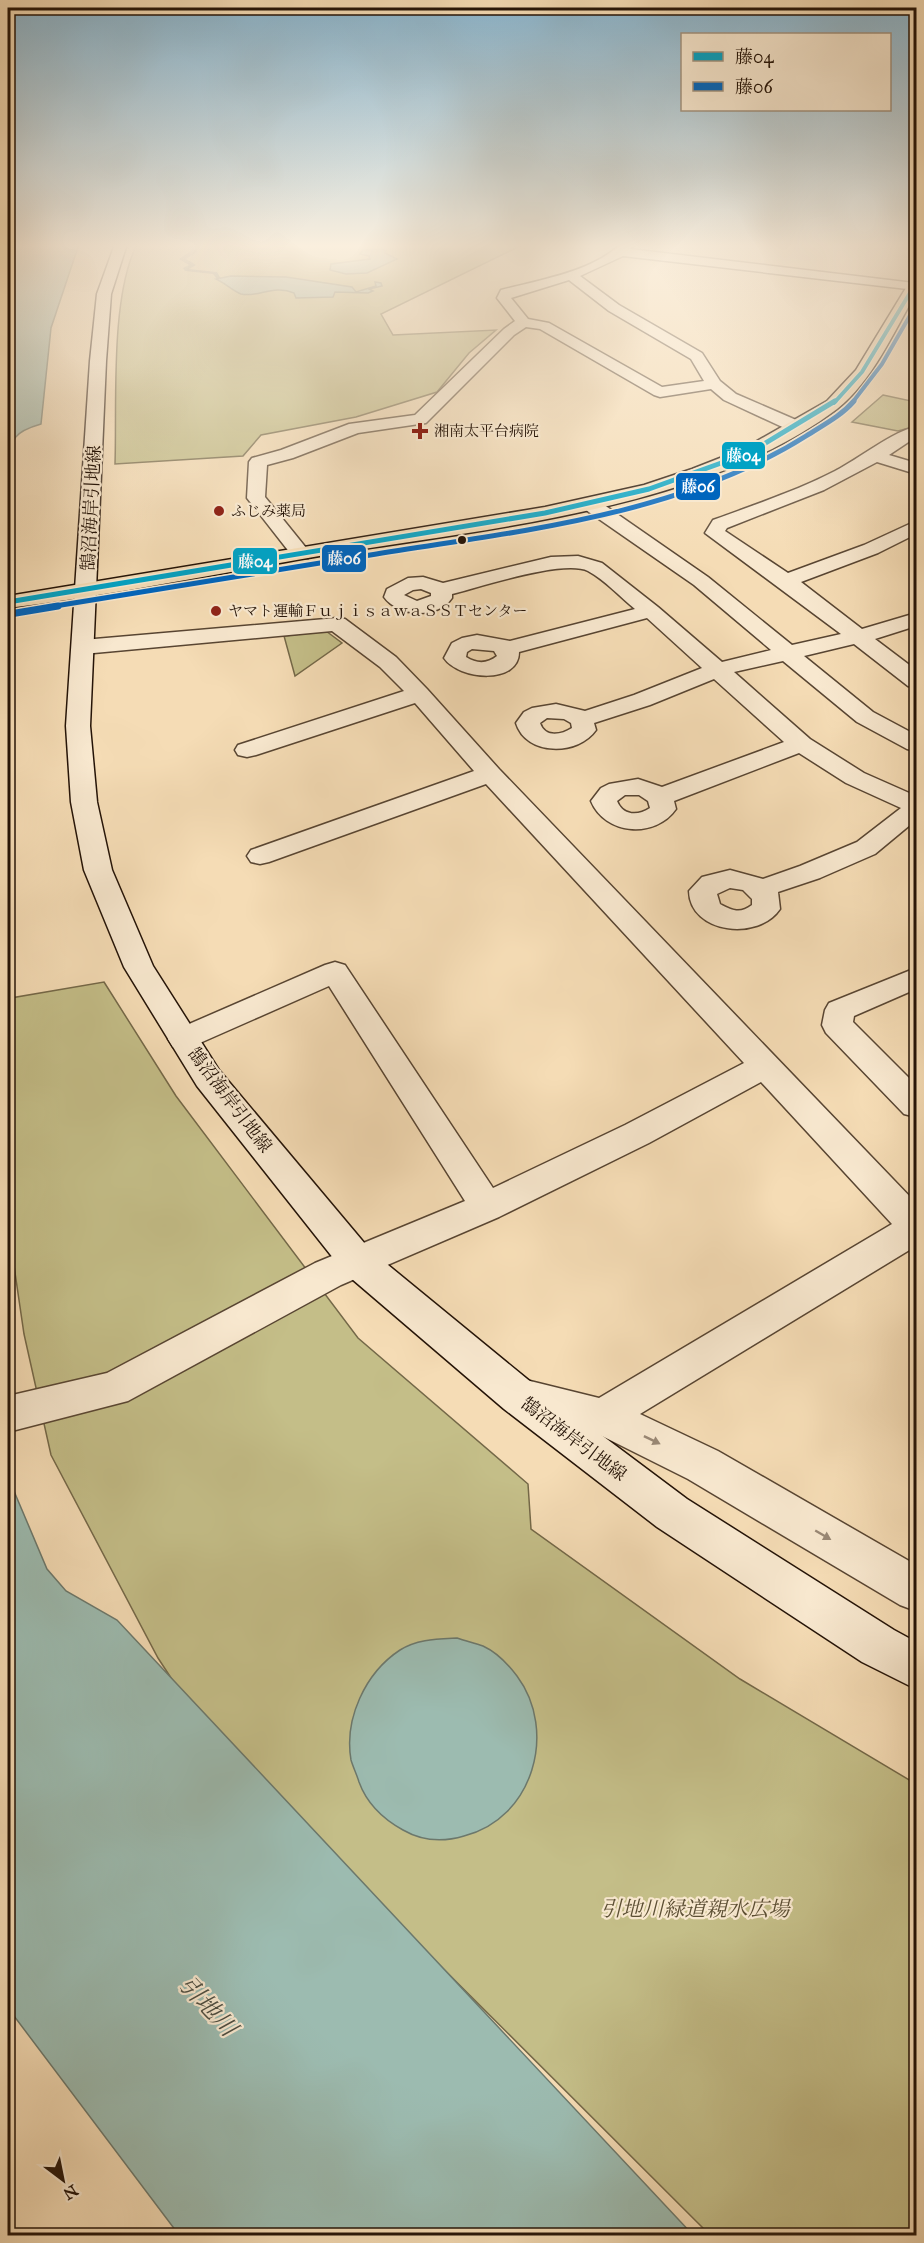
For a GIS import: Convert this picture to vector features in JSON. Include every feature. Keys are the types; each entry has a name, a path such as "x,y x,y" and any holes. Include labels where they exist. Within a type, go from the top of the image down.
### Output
{"main road":[{"path":"8,602 590,504 649,489 749,453 797,427 833,404 862,372 877,349"}],"street":[{"name":"鵠沼海岸引地線","path":"99,349 78,726 84,802 98,870 139,967 208,1078 358,1262 518,1396 672,1513 878,1646 916,1666"},
{"path":"301,554 256,498 258,462 288,454 355,428 420,419 491,349"},
{"path":"584,349 660,392 714,384"},
{"path":"684,349 697,356 714,384 730,397 797,427"},
{"path":"916,432 908,433 844,475 795,497 720,524 715,533 786,581 916,681"},
{"path":"875,456 916,469"},
{"path":"590,504 701,581 865,717 916,744"},
{"path":"786,581 871,549 916,527"},
{"path":"441,590 551,563 578,562 595,567 651,611 801,744 855,778 916,806 866,848 760,890"},
{"path":"506,649 651,611"},
{"path":"581,720 642,700 716,670 857,636 916,619"},
{"path":"83,647 337,624 388,662 419,694 490,774 916,1227 616,1407 607,1418"},
{"path":"247,750 419,694"},
{"path":"660,797 801,744"},
{"path":"260,856 490,774"},
{"path":"184,1039 335,972 487,1207"},
{"path":"916,978 840,1010 837,1025 916,1105"},
{"path":"14,1413 114,1389 328,1274 487,1207 636,1134 765,1066"},
{"path":"518,1396 607,1418 703,1465 916,1589"}],"green space":[{"path":"117,349 474,349 437,392 356,417 261,435 243,456 115,464"},
{"path":"883,395 916,402 916,426 898,431 852,422"},
{"path":"326,631 342,643 295,676 284,636"},
{"name":"引地川緑道親水広場","path":"104,982 176,1096 358,1338 528,1484 531,1529 740,1679 916,1784 916,2235 710,2235 207,1733 158,1658 51,1455 24,1334 8,1225 8,1046 11,998"}],"water":[{"path":"8,349 49,349 41,424 15,437 8,465"},
{"name":"引地川","path":"8,1477 47,1569 66,1591 117,1620 693,2235 179,2235 8,2008"},
{"path":"457,1638 488,1649 502,1659 517,1676 529,1698 536,1722 536,1746 532,1770 522,1792 507,1812 488,1826 464,1836 441,1840 410,1834 376,1810 362,1790 351,1760 351,1729 354,1713 367,1684 388,1660 400,1650 413,1644 427,1640"}],"transit line":[{"name":"藤04","path":"8,602 545,513 649,489 749,453 833,404 862,372 876,349"},
{"name":"藤06","path":"10,614 498,534 618,510 677,494 734,473 788,447 839,415 862,392 891,349"}],"place":[{"name":"湘南太平台病院","path":"420,431"},
{"name":"ふじみ薬局","path":"219,511"},
{"name":"ヤマト運輸ＦｕｊｉｓａｗａＳＳＴセンター","path":"216,611"}]}
